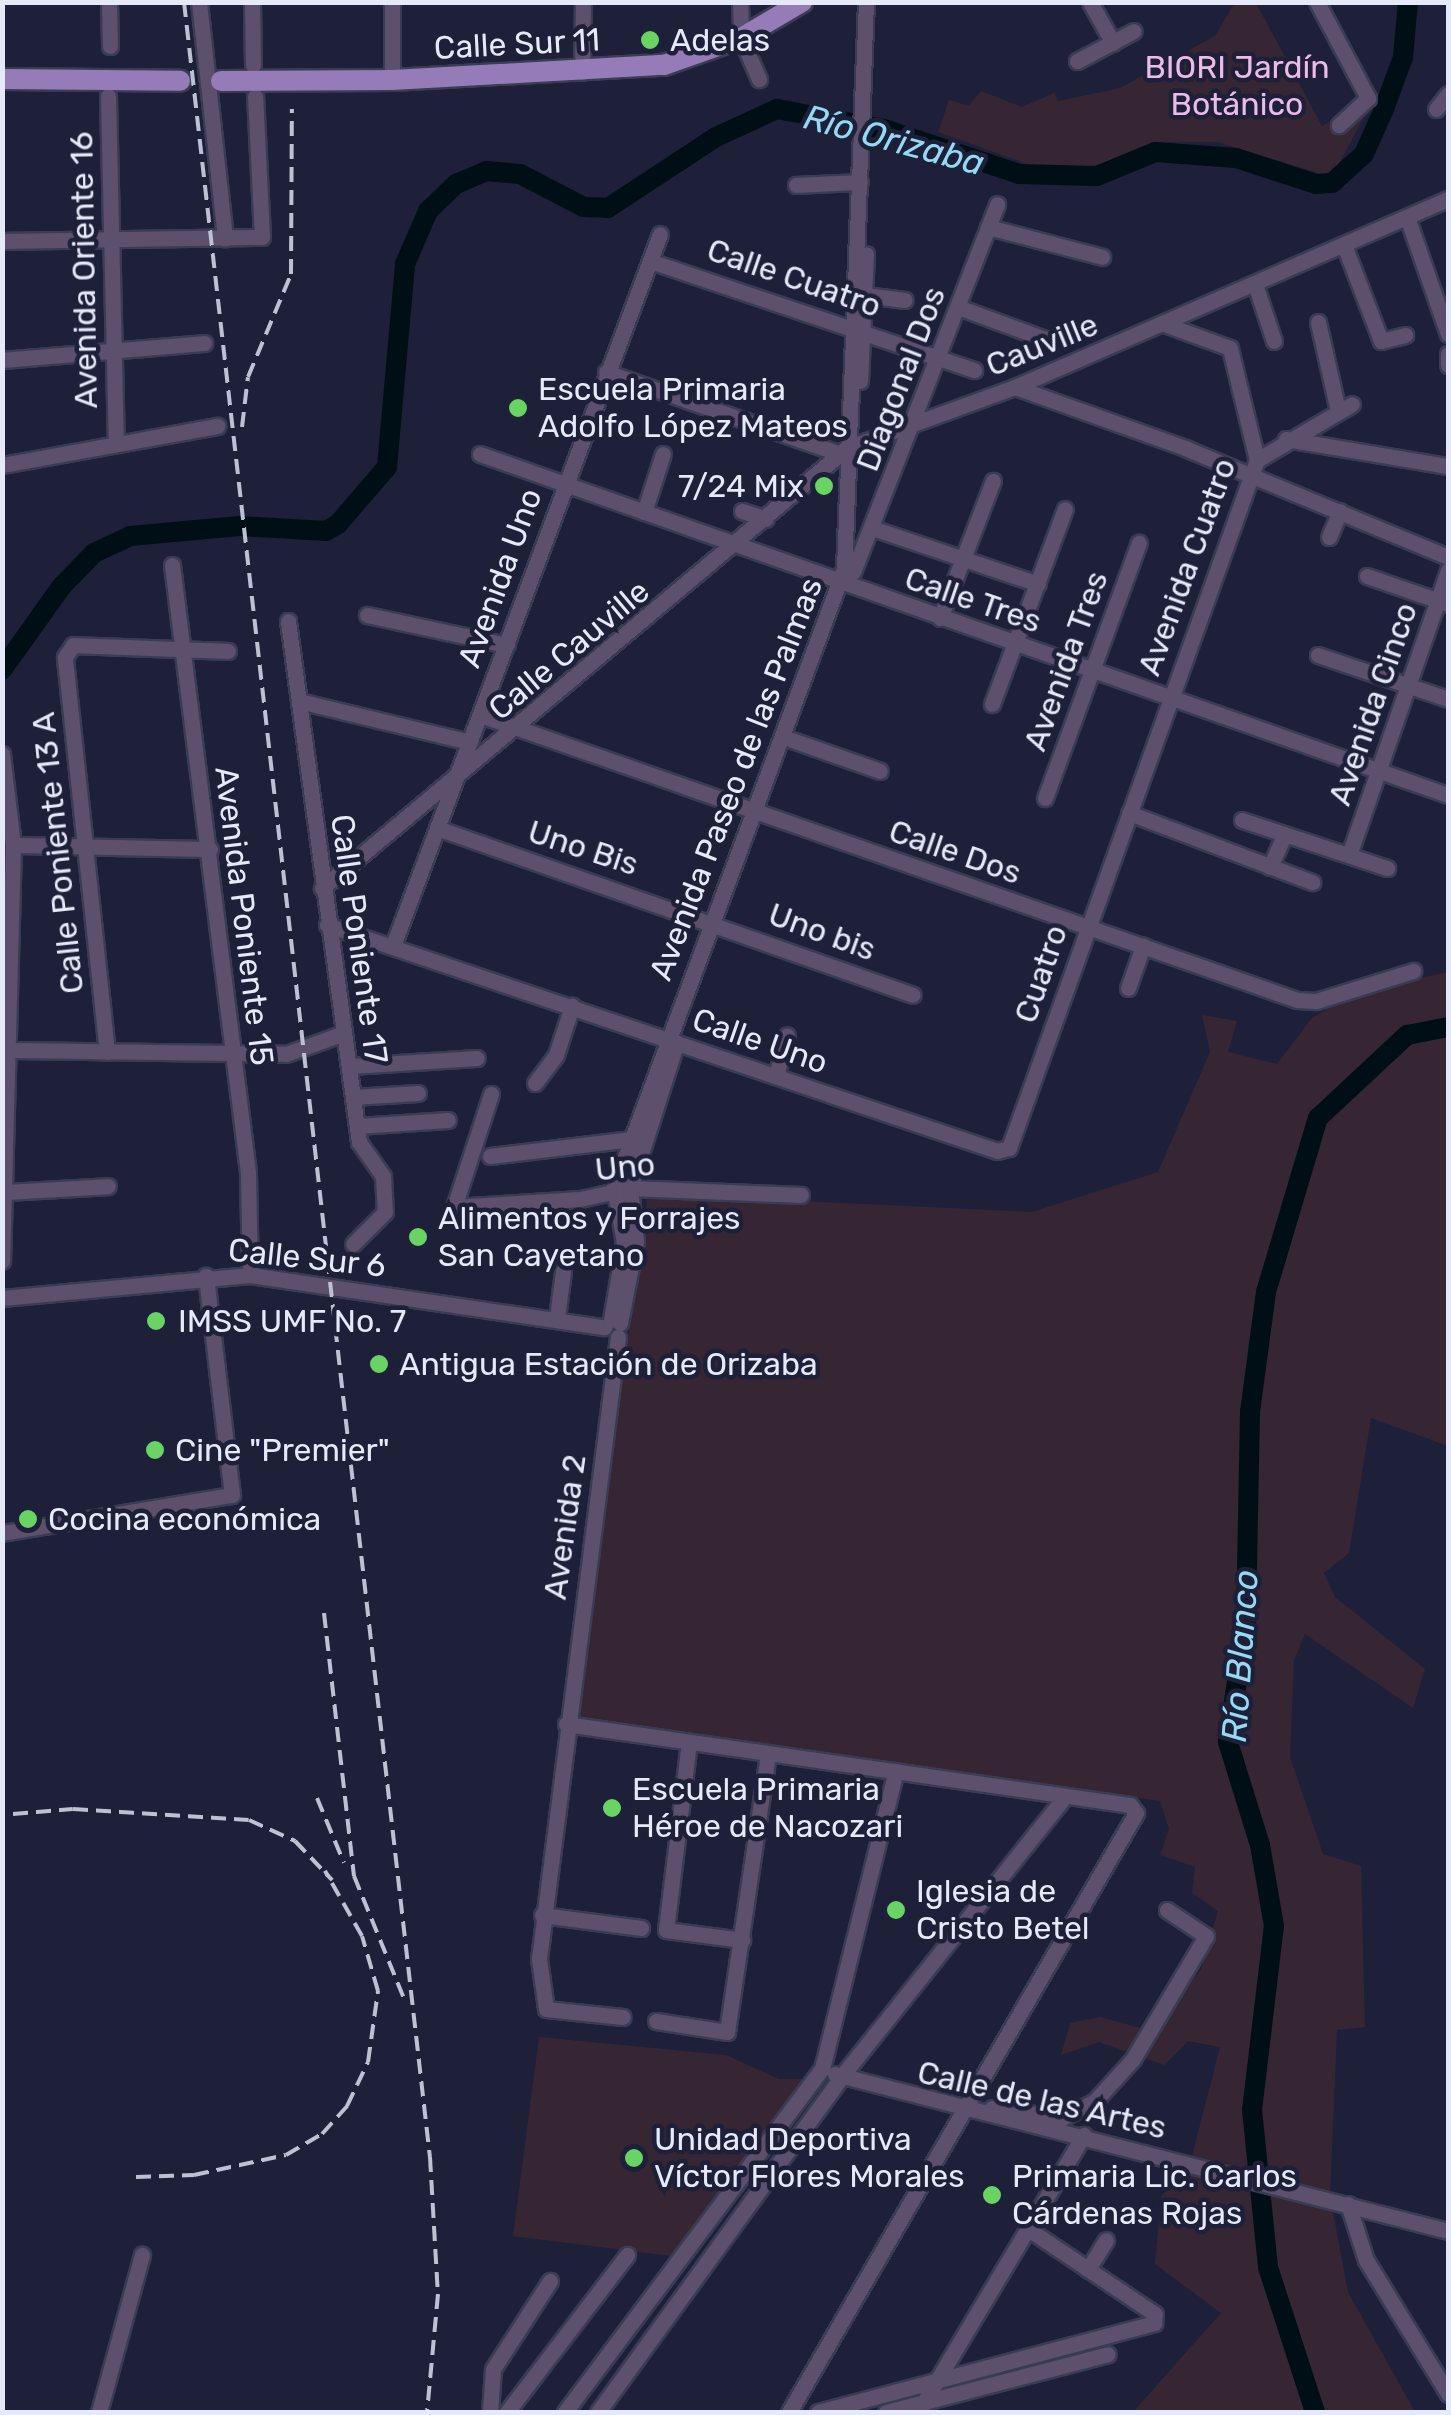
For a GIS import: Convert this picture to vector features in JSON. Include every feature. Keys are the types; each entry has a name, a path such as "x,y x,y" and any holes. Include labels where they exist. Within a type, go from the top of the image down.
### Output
{"main road":[{"name":"Calle Sur 11","path":"221,80 392,80 664,65 741,38 802,2"},
{"path":"2,79 180,81"}],"street":[{"path":"109,2 110,46"},
{"path":"199,2 222,239"},
{"path":"252,2 253,65"},
{"path":"392,2 392,80"},
{"path":"582,72 583,2"},
{"path":"740,2 741,38 759,78"},
{"name":"Avenida Paseo de las Palmas","path":"858,328 865,295 866,2"},
{"name":"Avenida Paseo de las Palmas","path":"866,116 876,2"},
{"path":"1090,2 1113,43"},
{"path":"1318,2 1368,103 1340,125"},
{"path":"1077,61 1134,32"},
{"path":"1436,109 1448,94"},
{"name":"Avenida Oriente 16","path":"108,96 116,442"},
{"path":"2,241 262,237 255,96"},
{"name":"Avenida Paseo de las Palmas","path":"759,814 792,740 848,580 848,448 858,328 860,182 866,147"},
{"path":"796,185 860,182"},
{"path":"1274,341 1255,284 1448,200"},
{"name":"Diagonal Dos","path":"848,580 913,425 997,204"},
{"path":"1408,217 1448,334"},
{"path":"988,228 1102,257"},
{"name":"Avenida Uno","path":"394,943 606,372 653,262 660,234"},
{"path":"1344,245 1381,341 1405,335"},
{"name":"Calle Cuatro","path":"653,262 974,370"},
{"name":"Cauville","path":"848,448 1015,386 1255,284"},
{"path":"865,295 905,300"},
{"path":"958,307 1045,338"},
{"path":"1255,468 1286,439 1345,408 1318,322"},
{"name":"Avenida Cuatro","path":"1129,813 1255,468 1230,348 1164,324"},
{"path":"2,360 204,343"},
{"path":"1448,354 1448,365"},
{"path":"606,372 848,448"},
{"path":"1015,386 1255,468 1340,511 1448,557"},
{"path":"2,464 217,426"},
{"path":"1286,439 1448,466"},
{"name":"Calle Cauville","path":"322,888 454,783 848,448"},
{"name":"Calle Tres","path":"480,454 848,580 940,618 1448,795"},
{"path":"644,512 664,454"},
{"path":"940,618 993,481"},
{"path":"992,704 1065,508"},
{"path":"742,511 766,519"},
{"path":"1329,537 1340,511"},
{"path":"872,528 1038,584"},
{"name":"Avenida Tres","path":"1044,798 1139,542"},
{"name":"Avenida Poniente 15","path":"172,565 248,1173 250,1275"},
{"name":"Avenida Cinco","path":"1350,855 1407,685 1443,602 1448,570"},
{"path":"1367,576 1443,602"},
{"name":"Avenida Paseo de las Palmas","path":"613,1327 636,1241 624,1189 716,922 848,580"},
{"path":"366,615 506,645"},
{"name":"Calle Poniente 17","path":"288,621 359,1142 384,1176 385,1212 354,1244"},
{"name":"Calle Poniente 13 A","path":"107,1052 67,649 181,650"},
{"path":"181,650 228,651"},
{"path":"1318,655 1448,698"},
{"path":"299,702 470,742"},
{"name":"Calle Dos","path":"480,715 1308,1002 1413,971"},
{"path":"792,740 880,771"},
{"path":"2,754 13,845 12,1050 5,1098 2,1260"},
{"path":"1129,813 1312,882"},
{"name":"Cuatro","path":"1004,1152 1129,813"},
{"path":"1242,820 1387,868"},
{"name":"Uno Bis","path":"437,828 716,922"},
{"path":"1270,867 1285,834"},
{"path":"13,845 210,849"},
{"name":"Uno bis","path":"716,922 892,995 913,994"},
{"name":"Calle Uno","path":"327,925 394,943 1004,1152"},
{"path":"1128,988 1143,946"},
{"path":"536,1082 556,1055 572,1006"},
{"path":"12,1050 295,1052 344,1033"},
{"path":"776,1076 787,1036"},
{"name":"Avenida Paseo de las Palmas","path":"624,1189 614,1187 673,1040"},
{"path":"351,1066 477,1058"},
{"path":"354,1097 418,1093"},
{"name":"Uno","path":"491,1094 454,1207 580,1199 624,1189 801,1196"},
{"path":"357,1126 448,1120"},
{"path":"490,1156 632,1138"},
{"path":"5,1192 108,1186"},
{"path":"557,1318 563,1272"},
{"name":"Calle Sur 6","path":"2,1298 206,1276 250,1275 613,1327"},
{"path":"2,1533 232,1495 206,1276"},
{"name":"Avenida 2","path":"613,1327 542,1915 546,2009 623,2017"},
{"path":"566,1724 1130,1805 1136,1813 970,2110 789,2412"},
{"path":"690,1742 666,1930 742,1940"},
{"path":"656,2021 727,2032 768,1754"},
{"path":"566,2412 822,2069 896,1771"},
{"path":"598,2412 842,2077 1065,1796"},
{"path":"970,2110 1000,2106 1062,2118 1094,2102 1169,2008 1206,1936 1167,1910"},
{"path":"542,1915 641,1928"},
{"name":"Calle de las Artes","path":"822,2069 1448,2230"},
{"path":"928,2396 1084,2136"},
{"path":"1348,2204 1366,2260 1448,2394"},
{"path":"886,2412 1156,2320 1028,2230"},
{"path":"1088,2269 1106,2240"},
{"path":"99,2412 142,2255"},
{"path":"507,2412 627,2255"},
{"path":"490,2412 493,2369 550,2281"},
{"path":"818,2412 928,2396 1108,2354"}],"green space":[{"name":"BIORI Jardín Botánico","path":"1235,2 1256,3 1322,126 1358,105 1365,115 1335,171 1322,174 1217,142 1157,142 1101,168 1038,168 938,132 949,100 969,106 981,91 1022,107 1054,93 1058,101 1120,88 1215,36"},
{"path":"1448,972 1448,1446 1371,1418 1349,1553 1324,1573 1335,1597 1425,1669 1413,1708 1305,1634 1294,1660 1290,1757 1323,1854 1361,1866 1365,2027 1337,2030 1330,2196 1348,2292 1415,2412 1133,2412 1221,2313 1155,2264 1161,2196 1190,2164 1220,2047 1188,2041 1164,2065 1099,2042 1061,2055 1070,2023 1100,2017 1155,2032 1201,1969 1218,1911 1192,1893 1195,1867 1160,1855 1169,1829 1160,1801 574,1717 648,1194 1032,1212 1158,1172 1210,1052 1202,1015 1237,1021 1228,1052 1277,1064 1312,1018 1354,993"},
{"name":"Unidad Deportiva Víctor Flores Morales","path":"539,2037 726,2055 779,2079 805,2079 671,2256 513,2236"}],"waterway":[{"name":"Río Orizaba","path":"2,670 62,586 94,553 130,536 240,526 326,531 338,524 387,467 405,264 428,211 456,184 486,171 520,174 584,207 608,208 716,137 777,109 884,129 1019,174 1097,176 1155,152 1236,158 1316,184 1332,183 1364,154 1384,109 1403,57 1408,2"},
{"name":"Río Blanco","path":"1315,2412 1268,2267 1252,2110 1274,1926 1260,1845 1228,1742 1246,1620 1250,1412 1266,1292 1318,1118 1407,1035 1448,1027"}],"railway":[{"path":"184,2 430,2157 438,2294 427,2412"},
{"path":"242,427 248,377 291,274 292,109"},
{"path":"324,1613 354,1876 405,2001"},
{"path":"317,1798 344,1863"},
{"path":"13,1814 73,1809 249,1820 295,1841 332,1880"},
{"path":"136,2177 194,2175 286,2155 322,2134 347,2106 368,2062 378,1991 362,1936 325,1871"}],"place":[{"name":"Adelas","path":"650,40"},
{"name":"Escuela Primaria Adolfo López Mateos","path":"518,408"},
{"name":"7/24 Mix","path":"824,486"},
{"name":"Alimentos y Forrajes San Cayetano","path":"418,1237"},
{"name":"IMSS UMF No. 7","path":"156,1321"},
{"name":"Antigua Estación de Orizaba","path":"379,1364"},
{"name":"Cine \"Premier\"","path":"155,1450"},
{"name":"Cocina económica","path":"28,1519"},
{"name":"Escuela Primaria Héroe de Nacozari","path":"612,1808"},
{"name":"Iglesia de Cristo Betel","path":"896,1910"},
{"name":"Unidad Deportiva Víctor Flores Morales","path":"634,2158"},
{"name":"Primaria Lic. Carlos Cárdenas Rojas","path":"992,2195"}]}
